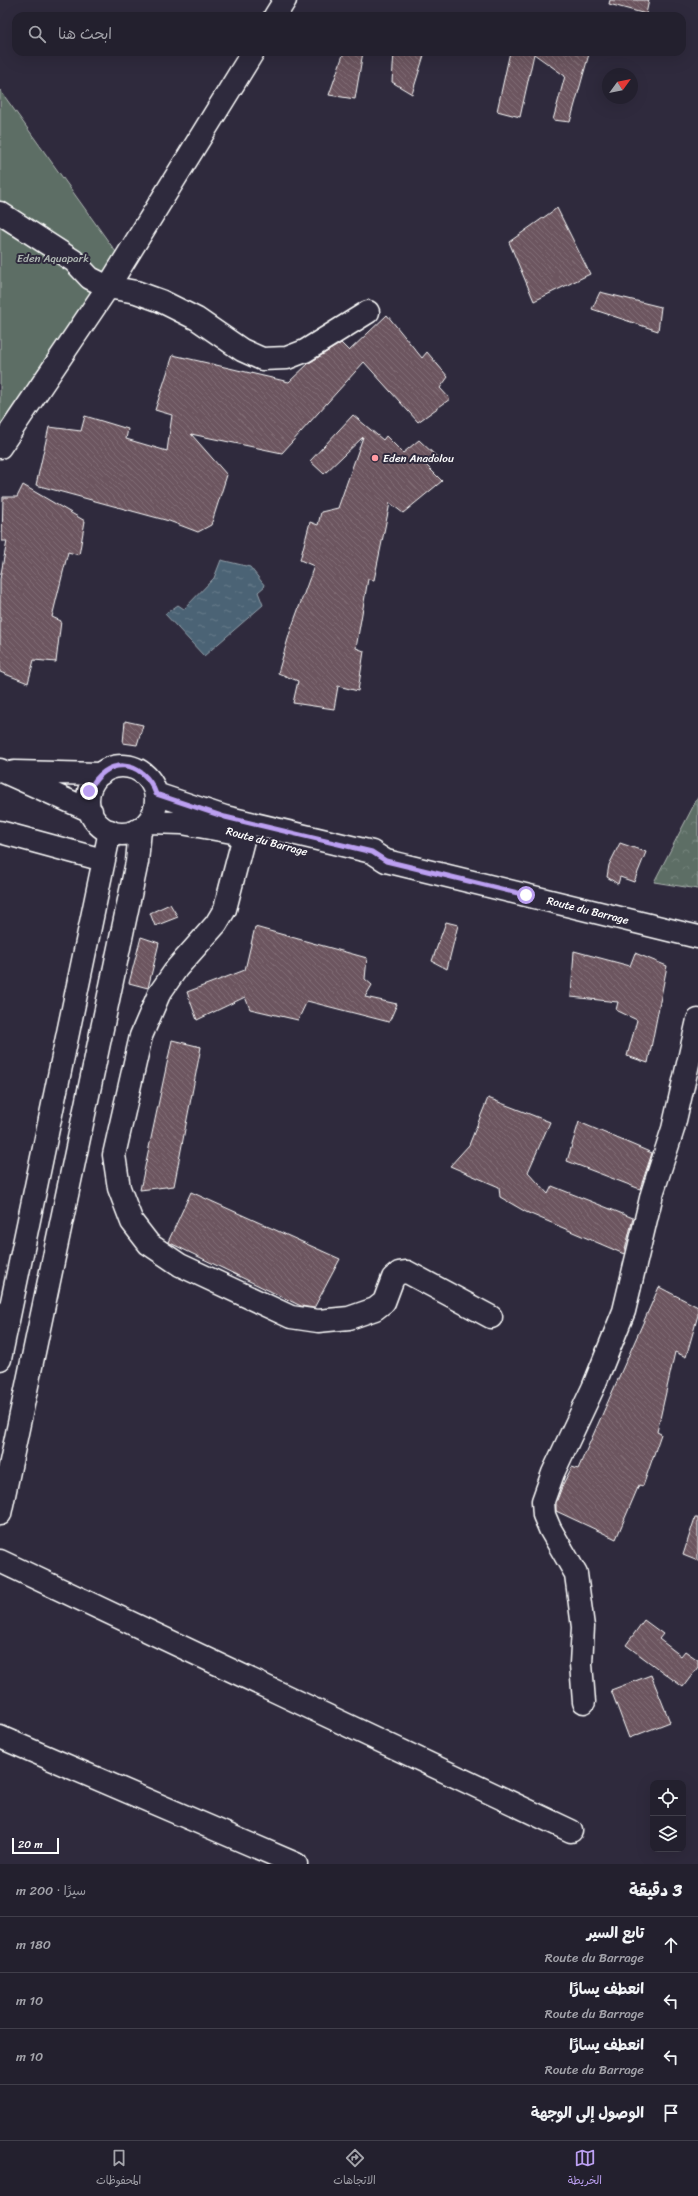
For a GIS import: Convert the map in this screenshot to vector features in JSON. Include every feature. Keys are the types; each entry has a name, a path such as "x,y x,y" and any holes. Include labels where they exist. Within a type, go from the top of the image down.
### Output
{"street":[{"path":"278,12 285,0"},
{"path":"0,447 108,287 251,56"},
{"path":"0,213 74,261 90,278 108,287 136,292 162,301 198,319 242,350 268,360 287,358 305,351 368,312"},
{"path":"0,1514 144,826 155,809 156,794 152,782 144,773 132,767 120,766 104,770 101,774 3,771"},
{"path":"3,771 91,811"},
{"name":"Route du Barrage","path":"101,774 94,780 89,791 89,806 93,818 101,827 110,831 129,834 144,826 197,825 357,862 376,865 384,860"},
{"name":"Route du Barrage","path":"156,794 225,817 372,852 384,860 698,937"},
{"path":"0,1359 110,831"},
{"path":"0,832 103,860"},
{"path":"244,836 225,909 216,924 177,968 159,994 141,1036 114,1155 119,1188 132,1222 149,1244 180,1265 291,1318 318,1321 348,1318 375,1309 384,1302 393,1278 399,1273 407,1272 491,1317"},
{"path":"584,1702 581,1664 583,1627 576,1574 547,1522 543,1501 624,1311 652,1194 673,1130 698,1020"},
{"path":"0,1561 570,1830"},
{"path":"0,1737 296,1864"}],"green space":[{"name":"Eden Aquapark","path":"0,90 118,255 0,436"},
{"path":"698,797 698,889 654,882"}],"water":[{"path":"221,560 250,567 265,586 258,592 263,605 204,656 165,614 178,605 184,609 214,578"}],"building":[{"path":"610,0 649,0 646,12 639,12 609,4"},
{"path":"343,56 362,56 355,99 329,95"},
{"path":"394,56 424,56 412,94 392,82"},
{"path":"509,56 534,56 520,117 497,111"},
{"path":"537,56 588,56 570,122 553,120 565,76"},
{"path":"557,208 590,274 534,301 509,242"},
{"path":"600,292 661,307 658,331 592,309"},
{"path":"387,315 422,358 427,352 448,377 440,388 450,399 418,422 364,362 282,453 191,434 227,475 211,525 198,532 169,521 36,485 49,427 81,431 85,416 128,429 126,439 167,451 172,415 155,410 173,355 289,382 309,363 341,343 349,351"},
{"path":"353,415 383,440 386,436 403,453 419,440 437,457 426,465 442,481 403,513 390,503 374,580 368,579 356,648 364,651 358,691 338,686 334,709 293,703 298,681 278,673 290,632 314,566 300,560 310,522 318,525 321,512 338,508 363,437 324,474 310,461"},
{"path":"23,485 85,521 79,555 68,552 52,617 61,621 56,662 34,660 28,683 0,672 0,579 7,541 2,541 3,497 17,497"},
{"path":"125,721 143,725 137,745 123,743"},
{"path":"620,843 646,852 634,882 620,877 618,884 607,877 609,865"},
{"path":"170,904 178,917 155,926 150,913"},
{"path":"446,922 458,925 447,969 432,961"},
{"path":"255,927 367,958 365,979 372,985 365,997 397,1004 389,1022 307,1001 298,1020 250,1009 245,997 197,1020 187,992 245,970"},
{"path":"141,937 159,943 148,988 129,983"},
{"path":"574,951 630,966 635,953 667,966 648,1063 627,1056 637,1020 616,1010 618,1002 571,997"},
{"path":"172,1040 201,1047 174,1186 140,1190"},
{"path":"488,1098 550,1122 528,1172 548,1194 552,1186 633,1218 624,1254 526,1212 500,1197 499,1187 450,1166 469,1145"},
{"path":"579,1122 652,1153 640,1189 567,1161"},
{"path":"191,1192 340,1259 314,1308 301,1306 168,1242"},
{"path":"659,1287 698,1307 698,1315 686,1357 675,1352 657,1432 661,1434 643,1486 639,1485 616,1539 556,1511 556,1503 563,1484 572,1467 578,1469"},
{"path":"695,1518 698,1518 698,1561 683,1555"},
{"path":"644,1620 663,1634 659,1639 681,1656 685,1651 698,1660 698,1667 683,1687 626,1645"},
{"path":"651,1675 670,1722 629,1738 611,1690"}],"place":[{"name":"Eden Anadolou","path":"375,458"}],"route":[{"path":"89,791 94,780 104,770 120,766 132,767 144,773 152,782 156,794 194,807 255,825 372,852 386,861 526,895"}]}
